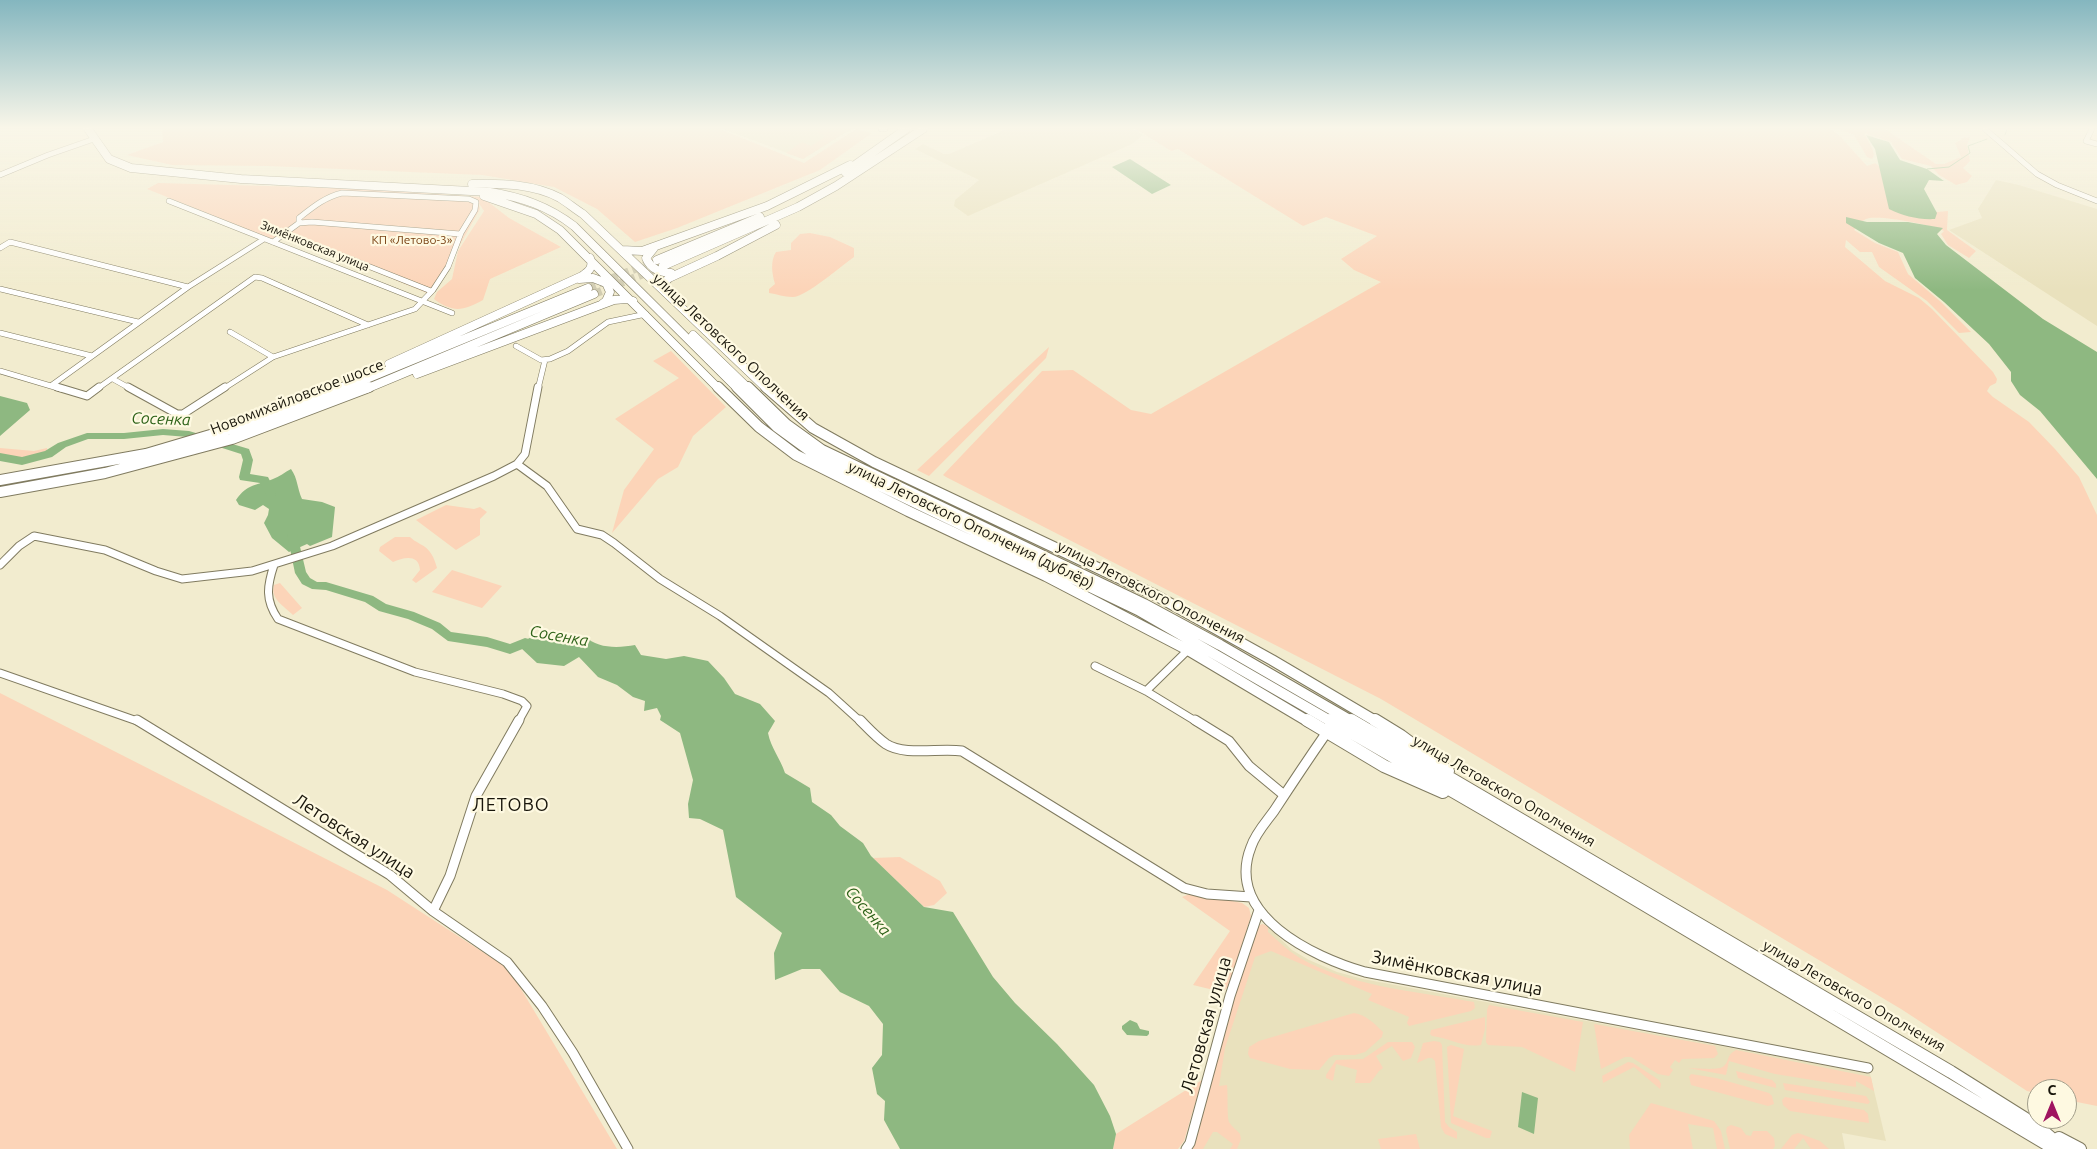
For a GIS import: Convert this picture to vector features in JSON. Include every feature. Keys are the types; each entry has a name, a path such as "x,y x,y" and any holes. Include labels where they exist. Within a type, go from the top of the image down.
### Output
{"main road":[{"name":"улица Летовского Ополчения","path":"358,183 434,186 490,192 541,202 558,208 580,224 691,338 786,424 822,450 1144,604 1264,670 1487,810 2055,1149"},
{"path":"619,248 628,252 637,252 659,245 767,206 817,183"},
{"path":"657,260 792,202 830,183"},
{"path":"663,266 798,207 838,183"},
{"path":"664,290 663,284 666,280 833,196 849,183"},
{"name":"улица Летовского Ополчения (дублёр)","path":"434,186 501,185 532,190 559,198 582,214 789,409 813,428 834,441 1155,595 1272,660 1401,736 1475,792"},
{"name":"улица Летовского Ополчения (дублёр)","path":"434,186 483,196 536,214 560,230 733,403 776,441 817,467 1046,576 1188,650 1384,766 1487,810"},
{"path":"536,214 534,208 541,202 559,198"},
{"path":"659,245 646,258 651,267 661,272 682,271"},
{"path":"319,398 571,280 590,270 590,258"},
{"path":"571,280 597,278 606,284 609,287 609,296 599,306"},
{"name":"Новомихайловское шоссе","path":"0,480 110,462 215,435 319,398 591,291 329,404 232,439 105,473 0,492"},
{"path":"329,404 431,369 599,306 618,300 633,301"},
{"path":"670,339 691,338 698,333 700,326"},
{"name":"улица Летовского Ополчения","path":"691,338 712,363 777,427 814,454 1138,610 1402,756 1475,792 1950,1072 2027,1120"},
{"path":"712,363 733,403"},
{"path":"1384,766 1394,764 1402,756 1404,745 1401,736"},
{"name":"улица Летовского Ополчения","path":"2041,1129 2064,1149"},
{"path":"2043,1129 2080,1149"}],"street":[{"path":"2053,183 2097,201"},
{"path":"113,379 177,414 183,414 273,357 415,309 423,303 454,253 460,234 476,208 476,202 470,199 351,192 336,193 324,198 299,218 300,223"},
{"name":"Зимёнковская улица","path":"169,201 452,313"},
{"path":"272,242 300,223 312,222 460,234"},
{"path":"52,385 188,287 264,239"},
{"path":"0,248 10,242 188,287"},
{"path":"340,255 431,291"},
{"path":"0,371 87,396 255,277 262,278 369,325"},
{"path":"0,289 138,322"},
{"path":"516,346 541,360 545,360 556,357 606,323 646,314"},
{"path":"230,332 273,357"},
{"path":"0,333 92,356"},
{"path":"0,565 19,546 34,536 105,550 156,571 182,579 252,572 322,549 494,476 517,464 525,454 545,360"},
{"path":"517,464 547,486 577,529 602,535 614,542 660,579 720,616 829,693 887,745 910,752 944,749 962,751 1184,888 1207,894 1251,897"},
{"path":"274,565 267,586 268,607 278,619 415,672 504,694 522,701 527,706 476,796 450,876 433,911"},
{"path":"1146,691 1188,650"},
{"path":"1094,666 1146,691 1229,741 1249,766 1284,795"},
{"name":"Летовская улица","path":"0,673 138,721 160,733 390,875 433,911 507,962 542,1006 573,1053 628,1149"},
{"name":"Зимёнковская улица","path":"1327,732 1251,845 1248,855 1245,874 1251,897 1259,910 1293,942 1313,954 1338,965 1365,972 1868,1068"},
{"name":"Летовская улица","path":"1186,1149 1190,1143 1205,1082 1242,957 1259,910"}],"shaded area":[{"path":"976,183 1044,183 968,216 954,206 955,200"},
{"path":"1994,183 2008,183 2097,209 2097,326 1949,230 1982,218 1978,209"},
{"path":"1261,924 1268,927 1292,950 1309,960 1337,972 1363,979 1870,1074 1886,1141 1842,1133 1845,1149 1190,1149"}],"green space":[{"name":"КП «Летово-3»","path":"158,183 342,188 482,197 509,218 561,247 490,279 483,300 458,309 447,307 434,299 437,292 452,279 458,251 484,211 478,202 480,209 432,295 285,235 274,240 147,189"},
{"path":"528,183 789,183 677,228 635,242 597,209 554,187"},
{"path":"1233,183 1900,183 1937,212 1948,211 1947,230 1976,251 1969,258 1948,245 1941,234 1944,231 1929,226 1892,219 1872,218 1862,221 1854,230 1875,243 1898,252 1908,274 1941,302 1971,332 1959,333 1927,301 1879,267 1872,252 1860,252 1846,240 1845,247 1885,281 1919,298 1993,372 1997,379 1996,383 1990,386 1987,391 2029,422 2055,449 2079,477 2097,515 2097,1106 2077,1102 2077,1079 2027,1079 2027,1091 1901,1009 1381,699 943,475 1042,371 1073,370 1131,410 1151,414 1381,282 1354,270 1341,259 1377,236 1326,217 1303,226"},
{"path":"810,233 830,237 854,248 854,257 814,287 798,296 789,297 769,293 769,289 775,284 772,268 776,252 791,250 791,243 800,234"},
{"path":"1049,347 1046,358 929,476 917,470"},
{"path":"671,351 726,407 693,436 678,467 658,479 612,533 624,490 654,449 615,419 679,378 653,361"},
{"path":"0,448 34,451 47,448 47,451 39,455 0,460"},
{"path":"446,505 474,509 480,507 487,512 480,519 480,535 456,550 416,520"},
{"path":"395,537 410,537 427,548 432,554 437,568 416,583 412,580 420,570 417,561 406,558 393,562 379,551 380,547"},
{"path":"452,570 502,586 482,608 432,592"},
{"path":"280,583 302,608 293,615 279,602 274,594 274,585"},
{"path":"0,693 387,890 509,969 617,1149 0,1149"},
{"path":"900,857 940,881 947,893 934,905 924,907 873,858"},
{"path":"1192,893 1242,903 1249,908 1251,916 1230,985 1222,992 1193,985 1230,931 1182,897"},
{"path":"1263,924 1268,927 1268,932 1291,952 1331,972 1379,986 1474,1002 1475,1008 1471,1011 1409,1026 1407,1023 1409,1017 1368,1000 1372,994 1271,951 1255,957 1225,1048 1219,1086 1227,1085 1229,1122 1240,1134 1241,1139 1237,1149 1230,1149 1233,1144 1217,1132 1213,1132 1203,1149 1193,1149 1234,998 1257,926"},
{"path":"1489,1005 1583,1022 1575,1072 1522,1047 1488,1045 1486,1042 1487,1010"},
{"path":"1354,1013 1373,1023 1383,1032 1382,1037 1365,1052 1355,1055 1334,1055 1319,1070 1290,1069 1250,1058 1248,1054 1249,1047 1259,1041"},
{"path":"1485,1017 1485,1029 1481,1045 1462,1044 1430,1034 1431,1030"},
{"path":"1594,1024 1715,1046 1718,1054 1714,1058 1682,1059 1679,1063 1675,1060 1670,1067 1673,1070 1669,1076 1658,1074 1631,1057 1625,1057 1601,1069"},
{"path":"1388,1042 1412,1042 1415,1047 1411,1058 1403,1061 1392,1046 1376,1056 1383,1068 1370,1083 1355,1083 1357,1070 1336,1064 1333,1081 1326,1078 1336,1060 1363,1059"},
{"path":"1440,1042 1442,1045 1445,1122 1457,1132 1457,1139 1445,1134 1441,1127 1435,1061 1432,1058 1428,1058 1417,1063 1423,1043"},
{"path":"1451,1045 1464,1049 1453,1116 1492,1131 1490,1138 1451,1123 1447,1047"},
{"path":"1736,1050 1871,1077 1874,1091 1856,1081 1856,1087 1775,1074 1729,1061 1726,1075 1688,1068 1721,1068 1726,1064 1729,1056"},
{"path":"1628,1062 1633,1063 1659,1080 1661,1084 1660,1089 1634,1067 1603,1083 1602,1076"},
{"path":"1736,1071 1772,1080 1776,1084 1776,1088 1738,1078"},
{"path":"1691,1074 1716,1078 1769,1093 1774,1104 1768,1106 1691,1085 1689,1077"},
{"path":"1202,1080 1184,1141 1178,1149 1113,1149 1116,1134"},
{"path":"1783,1083 1866,1096 1870,1102 1868,1104 1785,1090"},
{"path":"1785,1097 1864,1110 1868,1114 1869,1123 1790,1111 1783,1105 1782,1100"},
{"path":"1651,1103 1714,1121 1721,1131 1725,1149 1717,1149 1713,1128 1688,1124 1693,1149 1630,1149 1629,1135"},
{"path":"1731,1125 1741,1128 1746,1135 1751,1136 1753,1131 1767,1131 1774,1138 1775,1146 1773,1149 1730,1149 1726,1131 1727,1127"},
{"path":"1798,1133 1820,1141 1829,1149 1811,1149 1803,1138 1794,1149 1781,1149 1792,1135"},
{"path":"1416,1134 1420,1149 1381,1149 1378,1139"}],"water":[{"path":"1135,183 1167,183 1171,185 1152,194"},
{"path":"1883,183 1928,183 1924,189 1937,213 1935,219 1923,219 1900,214 1889,209"},
{"path":"1846,217 1867,222 1908,222 1943,228 1937,234 1946,245 2043,319 2097,352 2097,479 2040,411 2020,395 2011,381 2011,372 1989,344 1915,278 1903,253 1879,243 1846,223"},
{"path":"0,396 27,403 30,410 0,436"},
{"path":"291,469 302,499 322,502 335,507 332,537 310,546 307,544 289,552 272,538 264,523 269,509 263,505 255,510 239,505 236,500 248,488 275,478"},
{"path":"585,636 602,645 622,647 635,645 641,655 666,659 684,656 708,661 724,678 735,694 760,704 775,721 768,733 785,773 810,788 812,802 831,815 840,826 863,843 871,856 924,907 953,912 993,977 1015,1003 1057,1044 1094,1085 1110,1116 1116,1134 1113,1149 900,1149 884,1120 885,1101 877,1094 872,1068 882,1055 883,1024 869,1006 840,992 820,969 802,969 775,980 774,953 782,933 736,897 723,830 700,819 689,818 688,804 693,780 680,733 660,720 661,716 657,708 644,711 645,701 633,697 617,685 598,677 579,657 564,666 537,663 521,648 529,638 559,642"},
{"path":"1130,1020 1137,1023 1140,1029 1149,1031 1149,1034 1147,1036 1127,1035 1122,1026"},
{"path":"1522,1092 1538,1098 1534,1134 1518,1127"}],"waterway":[{"name":"Сосенка","path":"0,457 22,461 48,454 62,445 87,436 124,436 163,432 189,434 245,452 248,460 244,477 264,480 271,493"},
{"name":"Сосенка","path":"292,534 301,573 306,581 316,586 326,586 369,599 383,608 410,615 436,626 448,636 487,642 510,649 525,643 540,646"}],"tunnel":[{"path":"588,288 657,260"},
{"path":"594,294 663,266"}],"district":[{"name":"ЛЕТОВО","path":"511,805"}]}
